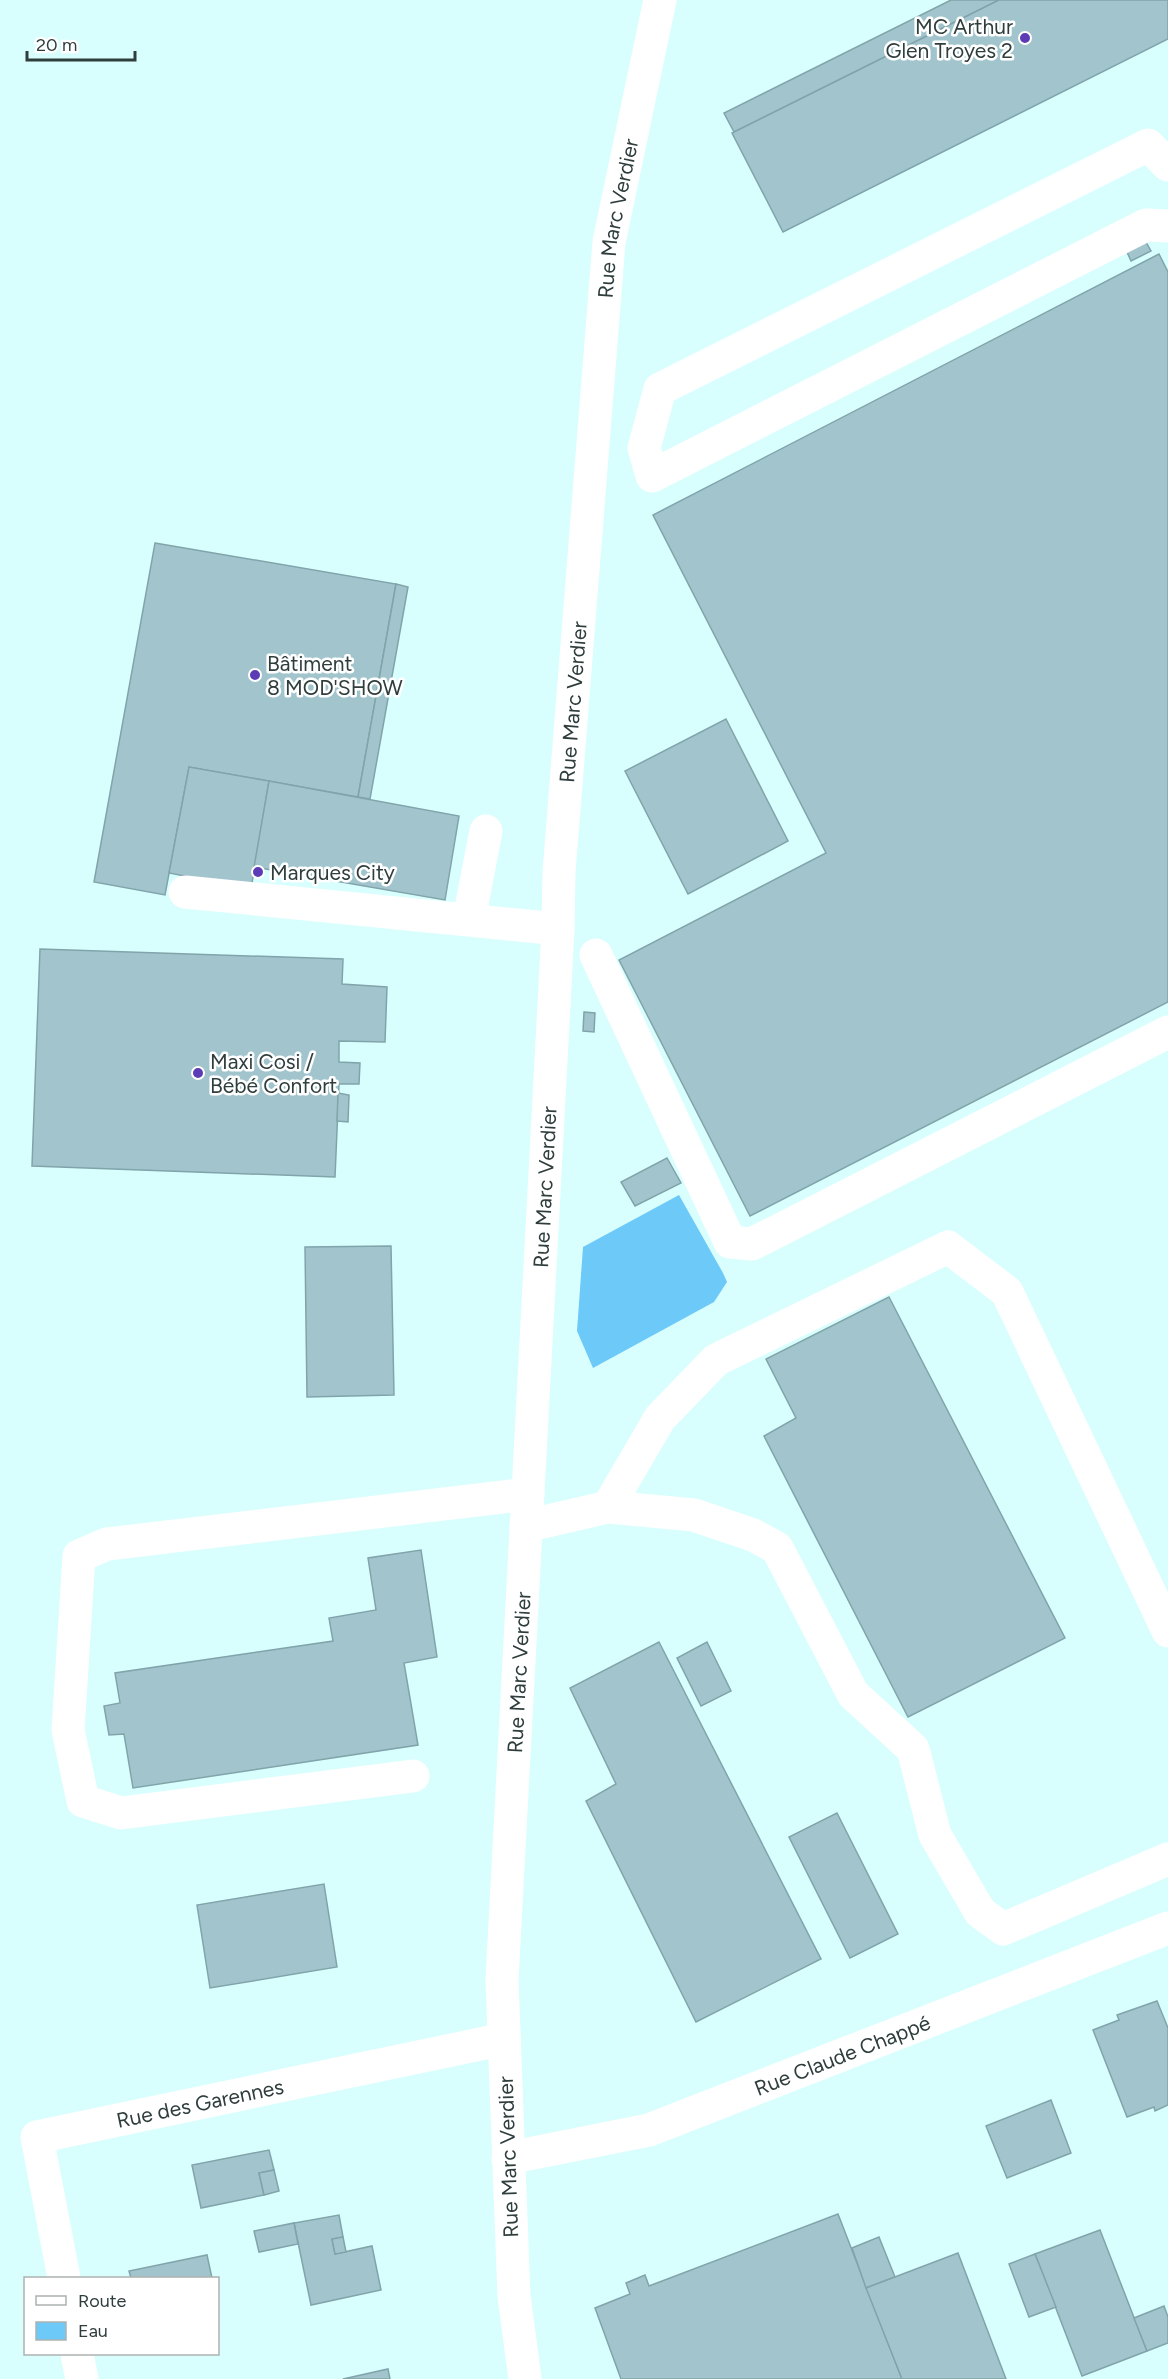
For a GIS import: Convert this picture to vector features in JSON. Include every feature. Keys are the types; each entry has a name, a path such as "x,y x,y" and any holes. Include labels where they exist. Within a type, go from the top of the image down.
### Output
{"street":[{"name":"Rue Marc Verdier","path":"525,2379 513,2296 502,1980 558,929 559,872 609,242 660,0"},
{"path":"1168,165 1148,145 660,389 644,448 652,476 1146,225 1168,226"},
{"path":"470,919 486,831"},
{"path":"185,892 558,929"},
{"path":"596,956 730,1242 752,1244 1168,1032"},
{"path":"608,1506 660,1418 716,1360 948,1246 1007,1292 1168,1631"},
{"path":"413,1776 121,1813 83,1802 68,1730 79,1556 107,1544 527,1510 608,1506 694,1515 753,1534 777,1548 853,1694 914,1749 935,1835 981,1912 1003,1929 1168,1859"},
{"name":"Rue Claude Chappé","path":"508,2158 649,2130 1168,1928"},
{"name":"Rue des Garennes","path":"64,2277 37,2137 504,2039"},
{"path":"78,2355 82,2379"}],"water":[{"path":"679,1195 727,1282 714,1302 593,1368 577,1331 583,1247"}],"building":[{"path":"951,0 999,0 734,132 724,113"},
{"path":"999,0 1168,0 1168,39 783,232 732,133"},
{"path":"1146,242 1151,251 1131,261 1127,252"},
{"path":"1159,254 1168,272 1168,1002 750,1216 619,960 826,853 653,515"},
{"name":"Bâtiment 8 MOD'SHOW","path":"155,543 396,584 358,797 189,767 165,895 94,882"},
{"path":"396,584 408,587 370,799 358,797"},
{"path":"726,719 788,841 688,894 625,771"},
{"path":"189,767 269,781 251,889 169,873"},
{"path":"269,781 459,816 445,900 254,867"},
{"name":"Maxi Cosi / Bébé Confort","path":"40,949 343,959 342,984 387,987 385,1042 339,1041 339,1062 360,1063 359,1084 339,1084 335,1177 32,1166"},
{"path":"584,1012 595,1013 594,1032 583,1031"},
{"path":"338,1093 349,1095 348,1122 337,1121"},
{"path":"667,1158 681,1183 635,1206 621,1182"},
{"path":"391,1246 394,1395 307,1397 305,1247"},
{"path":"889,1297 1065,1638 908,1717 764,1436 796,1418 766,1359"},
{"path":"421,1550 437,1657 404,1663 418,1745 133,1788 124,1734 109,1735 104,1706 120,1703 115,1673 333,1641 329,1618 376,1610 368,1558"},
{"path":"659,1642 821,1959 696,2022 586,1801 616,1784 570,1688"},
{"path":"707,1642 731,1691 701,1706 677,1658"},
{"path":"837,1813 898,1934 850,1958 789,1837"},
{"path":"324,1884 337,1967 210,1988 197,1905"},
{"path":"1157,2001 1168,2028 1168,2105 1155,2111 1154,2107 1127,2117 1093,2030 1119,2020 1117,2015"},
{"path":"1051,2100 1071,2153 1007,2178 986,2126"},
{"path":"269,2150 274,2170 259,2173 264,2195 201,2208 192,2165"},
{"path":"274,2170 279,2191 264,2195 259,2173"},
{"path":"838,2214 902,2379 621,2379 595,2308 630,2294 626,2283 645,2275 649,2286"},
{"path":"339,2215 343,2237 332,2239 335,2254 372,2246 381,2290 311,2305 294,2223"},
{"path":"294,2223 298,2244 259,2252 254,2231"},
{"path":"1100,2230 1147,2351 1082,2376 1035,2254"},
{"path":"343,2237 346,2252 335,2254 332,2239"},
{"path":"879,2237 895,2277 866,2288 852,2248"},
{"path":"958,2253 1006,2379 902,2379 866,2288"},
{"path":"1035,2254 1056,2307 1029,2317 1009,2264"},
{"path":"207,2255 212,2277 131,2277 129,2271"},
{"path":"1164,2306 1168,2317 1168,2343 1147,2351 1134,2318"},
{"path":"388,2369 390,2379 343,2379"}],"place":[{"name":"MC Arthur Glen Troyes 2","path":"1025,38"},
{"name":"Bâtiment 8 MOD'SHOW","path":"255,675"},
{"name":"Marques City","path":"258,872"},
{"name":"Maxi Cosi / Bébé Confort","path":"198,1073"}]}
